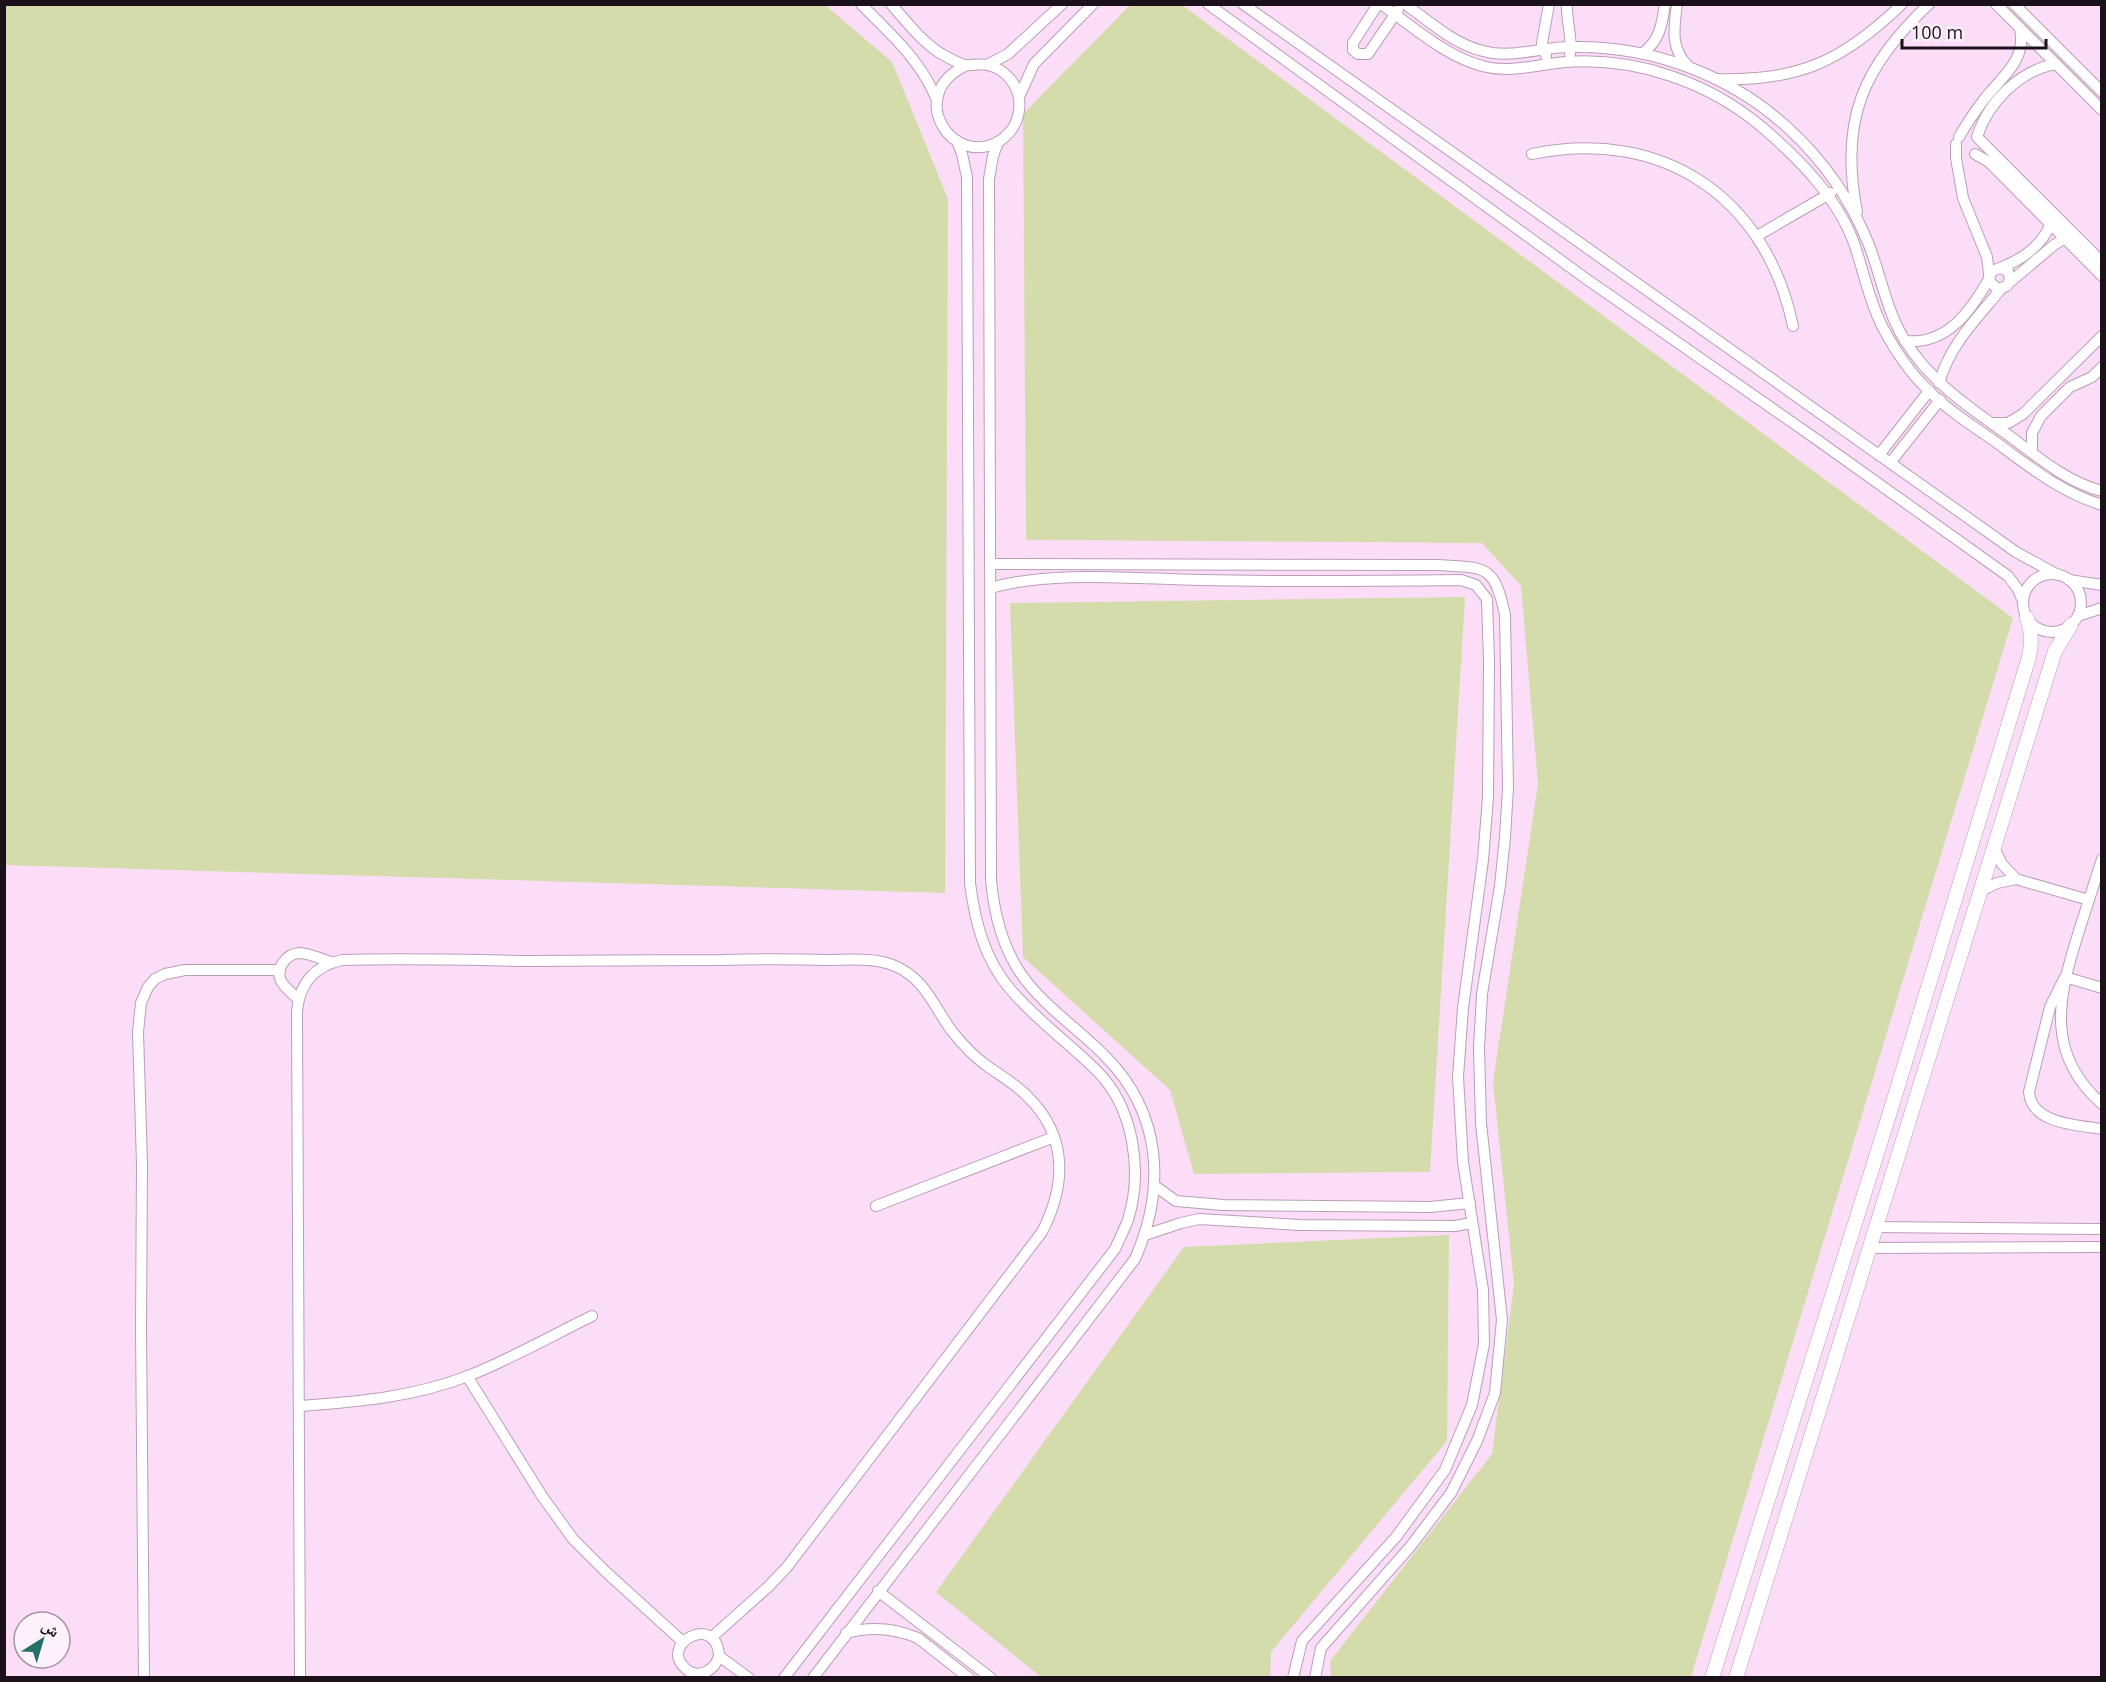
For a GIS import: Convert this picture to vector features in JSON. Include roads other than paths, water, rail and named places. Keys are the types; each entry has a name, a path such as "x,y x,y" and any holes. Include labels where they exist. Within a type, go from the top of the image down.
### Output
{"street":[{"path":"861,4 917,62 925,73 937,100"},
{"path":"891,4 929,45 940,53 967,65 987,65 1004,73 1016,88 1019,98"},
{"path":"987,65 1018,46 1062,4"},
{"path":"967,65 956,70 940,88 937,112 941,124 957,141 978,147 998,142 1006,136 1018,118 1019,98 1034,64 1094,4"},
{"path":"1208,4 1585,278 1931,520 2007,576 2017,588 2023,601 2031,638 2029,657 1712,1677"},
{"path":"1243,4 2016,552 2063,577 2076,587 2080,596 2081,606 2055,651 1736,1677"},
{"path":"2102,491 2064,475 1967,405 1940,383 1921,363 1905,340 1888,307 1869,245 1840,189 1809,148 1787,127 1748,98 1688,66 1643,53 1606,48 1571,47 1506,54 1468,47 1403,4 1395,15 1368,54 1358,54 1353,50 1353,43 1379,4 1395,15 1447,50 1485,67 1506,69 1565,62 1612,63 1680,80 1723,99 1761,126 1795,158 1826,195 1842,218 1854,244 1870,296 1886,333 1908,367 1929,391 1959,416 2051,483 2076,496 2102,505"},
{"path":"1549,4 1548,21 1543,36 1543,50 1552,64"},
{"path":"1565,62 1571,47 1566,4"},
{"path":"1643,53 1657,39 1662,28 1665,4"},
{"path":"1677,4 1674,25 1675,45 1688,66"},
{"path":"1714,79 1744,80 1775,77 1805,70 1833,58 1858,42 1902,4"},
{"path":"1858,221 1852,189 1850,157 1856,108 1877,63 1895,39 1929,4"},
{"path":"1996,4 2102,110"},
{"path":"2014,4 2102,92"},
{"path":"2005,286 1992,285 1986,257 1963,198 1956,158 1958,140 1976,109 2016,62 2022,47 2020,28"},
{"path":"1958,140 1961,154 1968,156 1975,154 1980,147 1978,138 1985,117 1997,100 2034,70 2056,64"},
{"path":"1958,140 1968,133 1978,138 2102,276"},
{"path":"784,1677 1115,1249 1128,1220 1134,1188 1134,1155 1128,1124 1115,1094 1098,1072 1009,988 993,964 981,939 973,911 970,883 967,177 957,141"},
{"path":"813,1677 1136,1259 1152,1211 1155,1186 1154,1152 1146,1118 1131,1087 1107,1057 1038,994 1022,975 999,930 993,906 991,880 989,179 998,142"},
{"path":"1532,154 1563,148 1595,147 1637,153 1657,159 1695,178 1713,190 1736,211 1757,236 1770,256 1780,279 1793,326"},
{"path":"1975,154 1989,162 2052,219"},
{"path":"1757,236 1840,189"},
{"path":"1905,340 1925,341 1944,334 1971,306 1992,271 2013,263 2030,252 2044,237 2052,219"},
{"path":"2068,236 2102,262"},
{"path":"1940,383 1944,366 1953,348 2005,286 2068,236"},
{"path":"2000,268 2008,271 2010,275 2005,286"},
{"path":"1991,423 2002,424 2019,418 2102,336"},
{"path":"2032,452 2032,433 2040,416 2070,387 2092,377 2101,369 2083,355"},
{"path":"1879,455 1929,391"},
{"path":"1890,462 1940,400"},
{"path":"1959,416 1967,405"},
{"path":"991,564 1437,565 1477,568 1491,577 1500,591 1505,615 1507,798 1500,886 1482,994 1479,1048 1481,1123 1502,1320 1495,1393 1477,1441 1451,1493 1410,1547 1322,1647 1315,1677"},
{"path":"2023,601 2032,582 2048,575 2102,585"},
{"path":"991,588 1026,580 1090,578 1247,581 1461,580 1470,582 1482,591 1487,599 1488,797 1484,860 1462,1008 1458,1077 1463,1162 1483,1290 1484,1344 1472,1406 1445,1470 1396,1537 1302,1641 1293,1677"},
{"path":"2027,618 2034,626 2053,632 2063,630 2074,621 2102,608"},
{"path":"1993,846 2002,864 2016,879"},
{"path":"2102,859 2065,977 2061,1002 2061,1026 2065,1049 2080,1081 2087,1091 2102,1104"},
{"path":"1979,892 1997,883 2016,879 2089,900"},
{"path":"298,999 282,982 280,970 285,959 302,953 331,962"},
{"path":"300,1677 298,999 302,987 310,976 331,962 355,960 771,959 885,962 906,971 922,986 950,1028 967,1048 1030,1099 1044,1116 1054,1137 1060,1166 1052,1213 1042,1232 787,1567 711,1638"},
{"path":"144,1677 142,1164 138,1032 141,1003 148,987 155,979 165,974 185,970 280,970"},
{"path":"2065,977 2102,988"},
{"path":"2065,977 2050,1007 2029,1092 2030,1100 2040,1113 2048,1117 2066,1124 2102,1129"},
{"path":"876,1206 1054,1137"},
{"path":"1155,1186 1176,1201 1214,1204 1430,1207 1470,1203"},
{"path":"1145,1235 1199,1219 1300,1225 1455,1226 1472,1224"},
{"path":"1875,1227 2102,1229"},
{"path":"1868,1248 2102,1247"},
{"path":"300,1406 395,1396 468,1376 522,1352 592,1316"},
{"path":"468,1376 542,1496 573,1539 683,1642"},
{"path":"878,1592 991,1677"},
{"path":"845,1633 881,1628 909,1634 918,1638 969,1677"},
{"path":"698,1634 711,1638 717,1646 719,1656 715,1674 687,1674 680,1658 683,1642 690,1636 698,1634"},
{"path":"719,1656 748,1677"}]}
